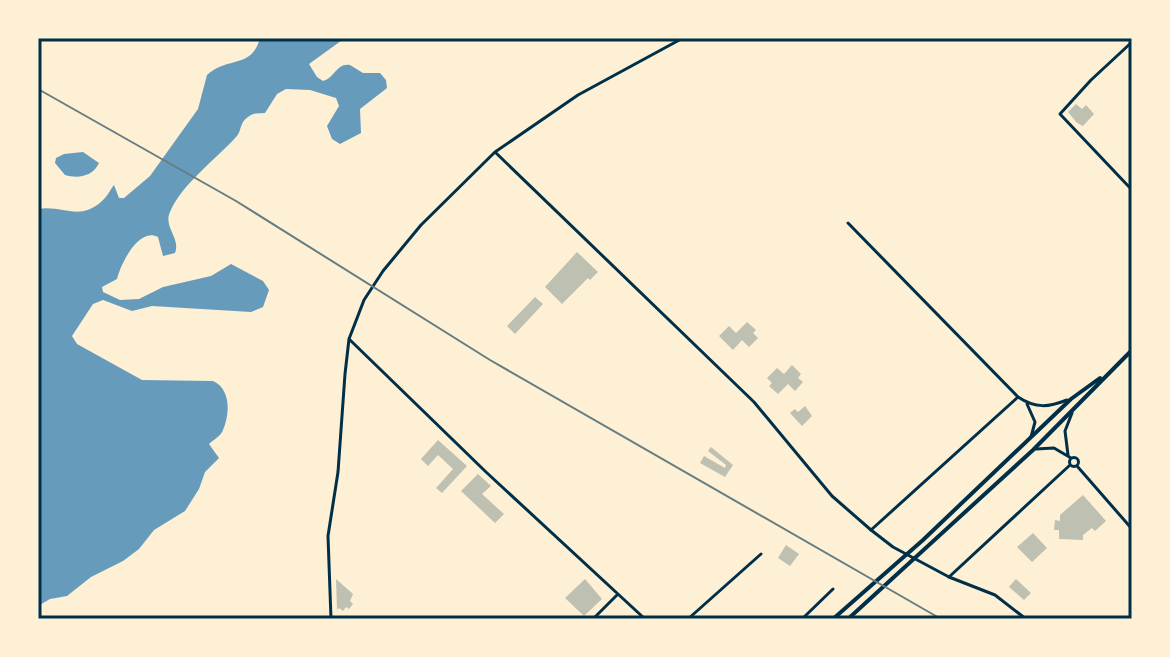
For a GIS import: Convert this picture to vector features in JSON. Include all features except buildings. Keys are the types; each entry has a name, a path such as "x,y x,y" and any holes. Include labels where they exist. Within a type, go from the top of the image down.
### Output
{"main road":[{"path":"848,619 1033,450 1132,350"},
{"path":"833,619 923,540 1071,399 1108,372"}],"street":[{"path":"331,619 328,536 338,472 349,339 364,300 398,251 495,152 578,95 683,38"},
{"path":"1132,42 1060,114 1132,190"},
{"path":"495,152 754,402 832,496 893,547 949,577 995,595 1026,619"},
{"path":"848,223 1027,404 1035,422 1031,437"},
{"path":"349,339 486,472 645,619"},
{"path":"871,530 1018,397"},
{"path":"1027,404 1049,407 1071,399"},
{"path":"1070,465 1065,431 1076,406"},
{"path":"1033,450 1054,448 1078,459 1077,466"},
{"path":"949,577 1070,465"},
{"path":"1070,465 1077,466 1132,529"},
{"path":"688,619 761,554"},
{"path":"802,619 833,589"},
{"path":"593,619 618,594"}],"water":[{"path":"260,38 345,38 309,64 317,77 323,81 342,66 350,65 363,73 380,73 386,80 387,88 360,109 361,133 340,144 332,139 327,126 339,106 336,98 310,90 286,89 277,94 265,113 252,114 245,119 236,137 190,182 175,202 168,217 176,242 175,253 163,256 158,237 144,237 132,248 117,279 102,287 103,292 120,300 139,299 163,287 211,276 231,264 263,281 269,290 263,307 251,312 152,306 132,311 103,300 93,304 72,336 77,344 142,380 213,381 226,396 227,417 222,432 209,444 219,458 205,472 199,489 185,511 154,530 139,549 123,561 91,577 67,596 50,599 38,606 38,209 86,211 102,201 114,185 119,198 124,198 150,176 198,109 207,75 251,54"},
{"path":"83,152 99,163 85,175 65,175 55,163 56,158 64,154"}],"railway":[{"path":"38,89 236,201 490,360 941,619"}]}
